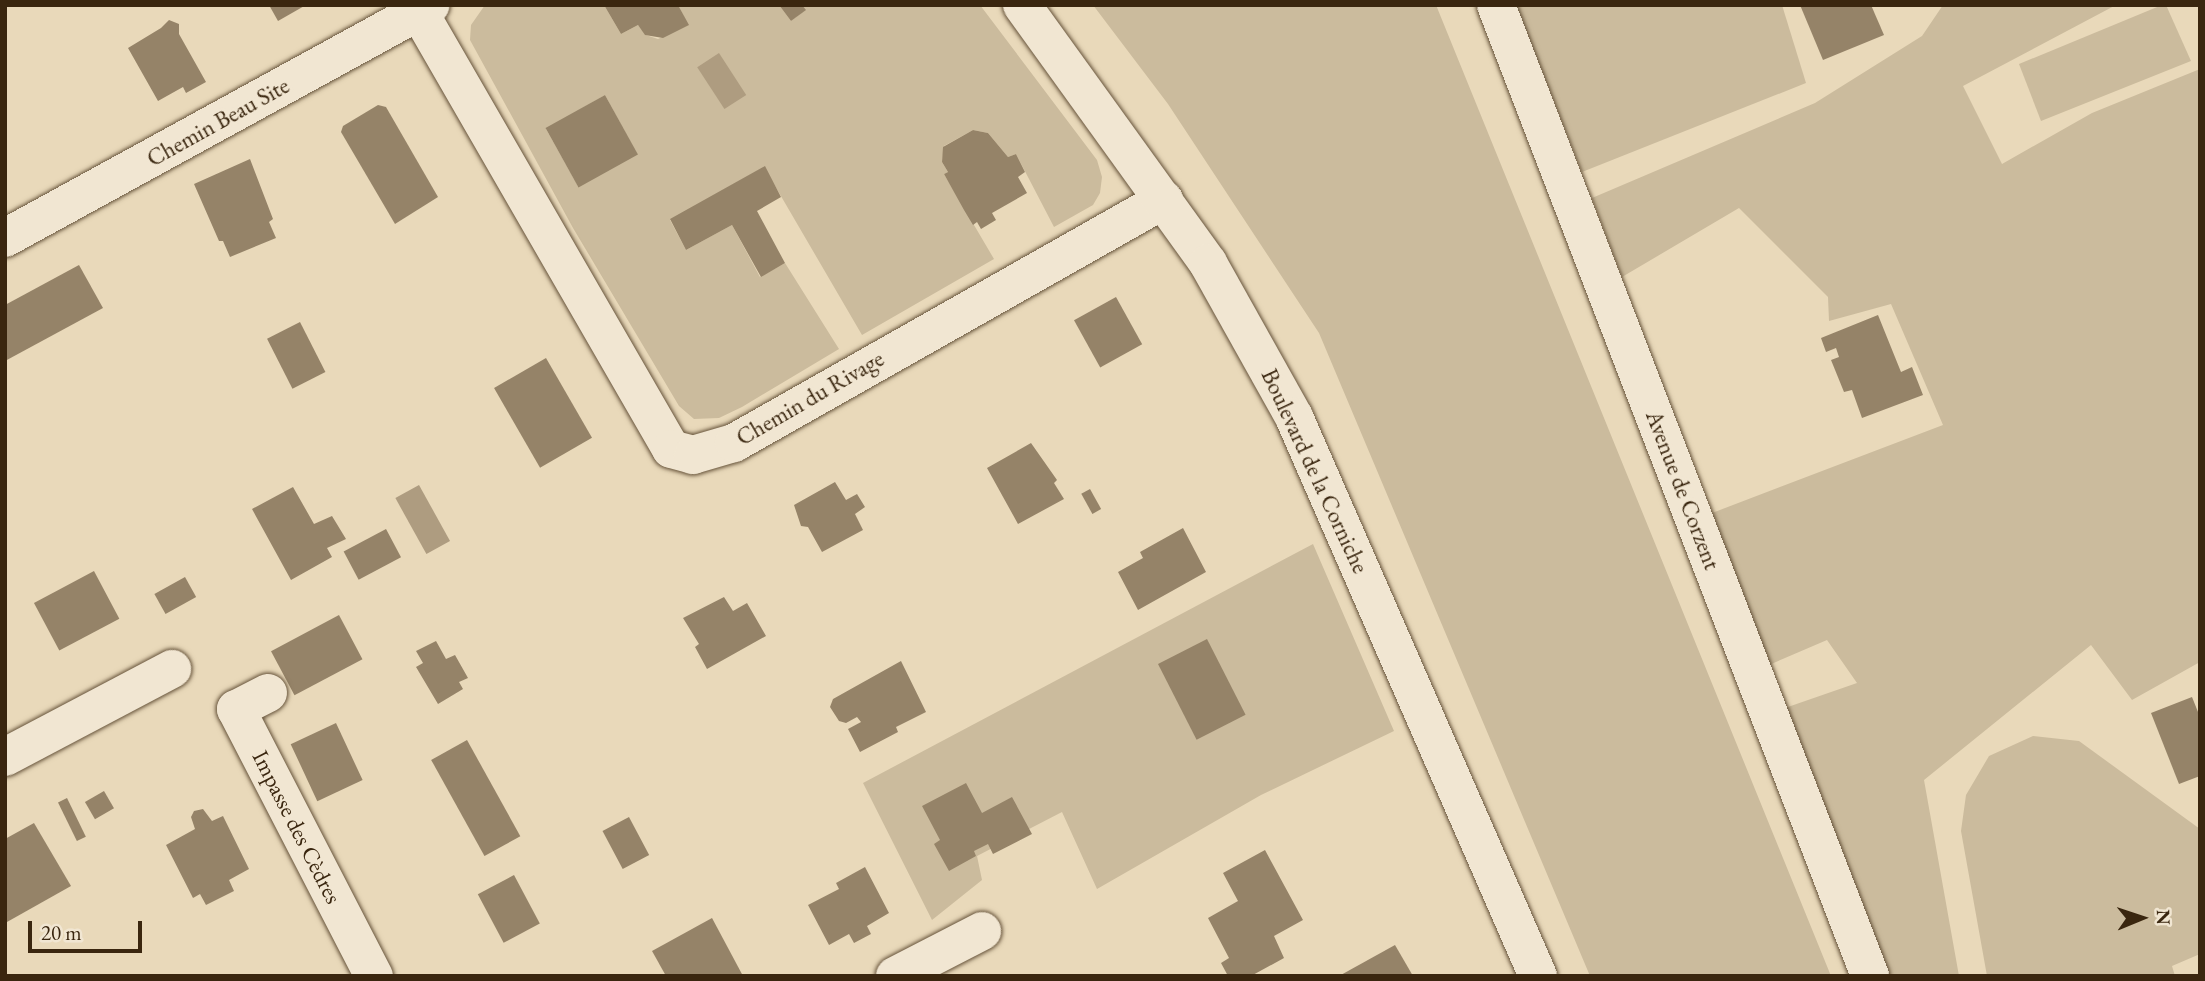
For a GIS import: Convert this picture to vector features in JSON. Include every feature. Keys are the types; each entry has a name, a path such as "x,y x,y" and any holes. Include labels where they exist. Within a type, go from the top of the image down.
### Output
{"street":[{"name":"Boulevard de la Corniche","path":"1022,5 1208,263 1294,417 1538,976"},
{"name":"Avenue de Corzent","path":"1496,5 1870,976"},
{"name":"Chemin du Rivage","path":"425,9 671,449 693,455 734,443 1164,200"},
{"name":"Chemin Beau Site","path":"5,238 425,9"},
{"path":"5,757 172,669"},
{"name":"Impasse des Cèdres","path":"268,693 236,709 374,976"},
{"path":"895,976 982,931"}],"shaded area":[{"path":"485,5 604,5 621,34 638,25 646,35 658,39 688,25 678,5 779,5 791,21 805,10 802,5 980,5 1097,160 1102,177 1100,193 1093,205 1054,227 1016,154 1008,157 988,133 973,130 944,146 942,162 948,172 944,174 994,259 862,335 764,167 670,220 686,250 732,225 760,277 785,263 839,349 742,407 719,418 694,419 679,406 573,228 470,40 471,25","holes":["605,95 637,154 578,186 546,129"]},
{"path":"1093,5 1436,5 1831,976 1590,976 1319,333 1168,104"},
{"path":"1516,5 1782,5 1806,83 1582,172"},
{"path":"1943,5 2116,5 1963,86 2002,164 2092,113 2200,69 2200,662 2132,700 2091,645 1924,780 1959,976 1887,976 1785,708 1857,683 1827,640 1769,665 1712,513 1943,425 1891,304 1829,321 1828,297 1739,208 1622,277 1592,198 1815,103 1922,36"},
{"path":"2166,5 2191,61 2041,121 2019,64"},
{"path":"719,53 746,95 724,109 697,67"},
{"path":"419,485 450,541 426,554 395,498"},
{"path":"1313,544 1394,731 1261,795 1097,889 1062,812 977,856 982,880 932,920 863,783"},
{"path":"2033,736 2079,741 2200,829 2200,954 2172,966 2175,976 1987,976 1961,831 1966,795 1989,756"}],"building":[{"path":"269,5 306,5 278,21"},
{"path":"604,5 678,5 689,25 663,38 645,35 638,25 621,34"},
{"path":"779,5 802,5 806,10 791,21"},
{"path":"1800,5 1871,5 1884,35 1823,60"},
{"path":"169,20 179,24 179,34 206,82 186,93 183,87 158,101 128,48"},
{"path":"605,95 638,154 578,187 546,128"},
{"path":"378,105 386,107 438,197 395,224 341,132 343,126"},
{"path":"973,130 988,133 1008,157 1016,154 1025,172 1018,177 1027,193 992,213 996,220 981,229 977,222 973,225 964,210 944,174 948,172 942,162 943,147"},
{"path":"250,159 273,219 269,222 276,238 230,257 223,241 219,241 194,184"},
{"path":"765,166 781,197 757,211 785,263 761,277 732,225 686,250 670,219"},
{"path":"79,265 103,308 5,361 5,305"},
{"path":"1116,297 1142,344 1100,368 1074,320"},
{"path":"1878,315 1901,372 1912,367 1923,395 1862,418 1852,390 1844,392 1831,360 1839,357 1836,348 1826,352 1821,338"},
{"path":"300,322 325,372 292,389 267,339"},
{"path":"546,358 592,438 540,468 494,388"},
{"path":"1031,443 1057,480 1054,483 1064,499 1018,524 987,468"},
{"path":"835,482 846,500 857,494 865,507 855,514 863,530 822,552 808,527 801,526 794,505"},
{"path":"293,487 314,524 332,516 346,539 327,548 332,557 291,580 252,509"},
{"path":"1090,489 1101,509 1092,514 1081,494"},
{"path":"1183,528 1206,572 1138,610 1118,572 1143,558 1140,552"},
{"path":"386,529 401,557 359,580 344,552"},
{"path":"94,571 119,619 59,651 34,603"},
{"path":"185,577 196,597 166,614 154,594"},
{"path":"724,597 733,611 747,603 766,636 707,669 695,647 699,644 683,618"},
{"path":"339,615 362,659 294,695 271,651"},
{"path":"1207,639 1246,715 1197,740 1158,664"},
{"path":"436,641 446,659 455,655 468,678 459,682 463,689 438,704 416,667 423,663 416,651"},
{"path":"901,661 926,712 896,727 898,732 860,752 848,729 861,722 857,717 846,723 839,721 830,707 833,699"},
{"path":"2192,697 2200,717 2200,776 2179,784 2151,713"},
{"path":"336,723 363,780 317,801 291,744"},
{"path":"467,740 520,836 484,856 431,760"},
{"path":"966,783 982,813 1012,797 1032,834 993,854 988,844 974,851 976,856 949,871 934,844 940,840 922,806"},
{"path":"104,791 114,808 95,819 85,802"},
{"path":"67,798 86,837 77,841 58,802"},
{"path":"203,809 212,821 223,816 249,869 229,880 234,891 206,905 200,894 193,898 166,845 195,829 191,817 194,811"},
{"path":"629,817 649,855 623,869 603,831"},
{"path":"34,823 71,886 7,922 5,839"},
{"path":"1265,850 1303,920 1274,936 1284,958 1251,976 1228,976 1221,963 1229,958 1208,918 1238,901 1223,873"},
{"path":"865,867 889,913 867,926 871,934 854,943 849,934 829,945 808,905 839,889 836,883"},
{"path":"514,875 540,924 504,943 478,894"},
{"path":"712,918 743,976 666,976 652,951"},
{"path":"1395,945 1413,976 1339,976"}]}
